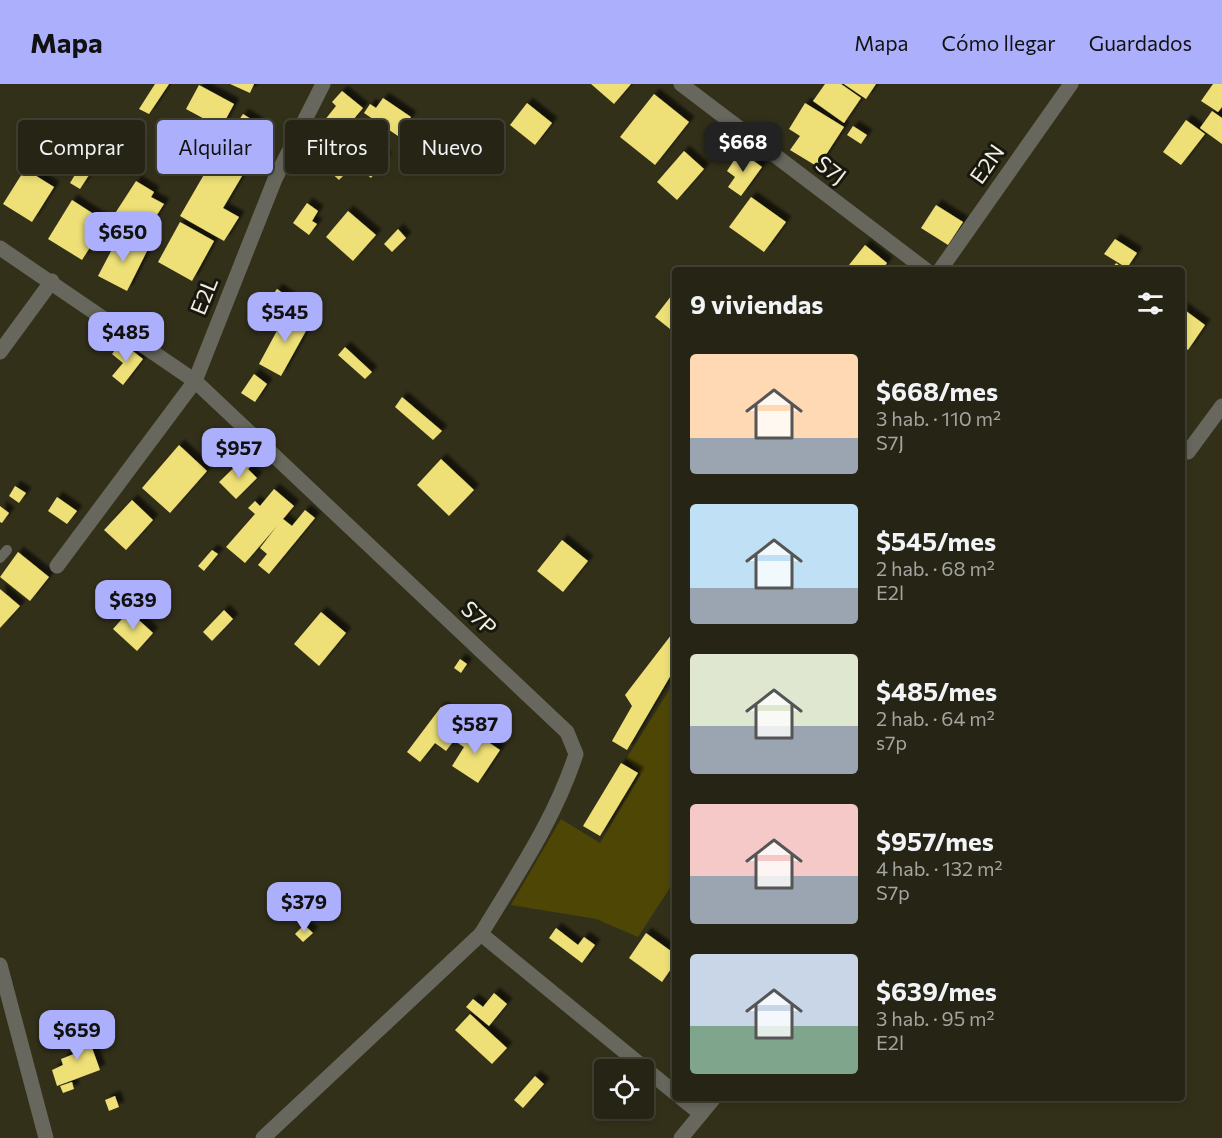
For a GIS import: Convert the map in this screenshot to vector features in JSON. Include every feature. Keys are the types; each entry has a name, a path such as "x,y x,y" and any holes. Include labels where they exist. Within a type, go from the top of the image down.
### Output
{"street":[{"name":"E2L","path":"57,566 195,381 275,179 323,84"},
{"name":"S7J","path":"681,84 922,267"},
{"name":"E2N","path":"942,267 1071,84"},
{"path":"0,248 52,281 195,381"},
{"path":"0,352 52,281"},
{"name":"S7P","path":"195,381 567,732 576,754 554,811 482,934 263,1138"},
{"path":"1185,453 1222,406"},
{"path":"482,934 672,1091"},
{"path":"0,965 46,1138"},
{"path":"685,1101 701,1114"},
{"path":"681,1138 712,1101"}],"shaded area":[{"path":"672,686 672,885 638,937 596,919 511,905 561,819 600,843 641,774 626,759"}],"building":[{"path":"155,84 169,84 149,114 139,109"},
{"path":"230,84 254,84 250,93"},
{"path":"591,84 631,84 614,104"},
{"path":"825,84 841,84 861,98 844,123 813,101"},
{"path":"844,84 876,84 866,99"},
{"path":"1213,84 1222,84 1222,107 1218,112 1201,101"},
{"path":"199,85 234,104 225,120 206,120 186,109"},
{"path":"342,91 363,108 353,120 325,120 336,106 332,102"},
{"path":"654,94 689,122 655,165 620,137"},
{"path":"383,98 411,117 409,120 400,120 398,136 388,129 388,120 374,120 364,113 370,104 376,108"},
{"path":"527,103 552,123 535,145 510,125"},
{"path":"805,103 844,127 818,167 790,150 800,136 789,129"},
{"path":"1212,111 1222,118 1222,144 1200,128"},
{"path":"243,114 252,120 239,120"},
{"path":"1186,120 1205,134 1181,165 1163,152"},
{"path":"853,126 867,135 861,144 847,135"},
{"path":"684,151 704,169 677,200 657,182"},
{"path":"740,151 762,167 741,196 728,187 735,177 727,171"},
{"path":"22,174 33,174 54,187 32,222 3,204"},
{"path":"75,174 89,175 80,189 70,183"},
{"path":"204,174 239,174 242,176 223,208 239,217 224,241 180,216"},
{"path":"332,174 345,174 339,180"},
{"path":"136,181 154,192 151,197 164,204 144,235 114,215"},
{"path":"751,197 786,222 764,252 729,227"},
{"path":"72,200 106,222 82,260 48,239"},
{"path":"307,203 318,211 312,221 317,224 309,235 293,223"},
{"path":"936,205 963,222 948,245 921,228"},
{"path":"348,211 376,235 353,261 326,237"},
{"path":"180,222 214,241 192,281 158,262"},
{"path":"398,229 406,238 392,252 384,244"},
{"path":"120,234 148,249 127,291 98,276"},
{"path":"1115,239 1137,253 1128,267 1104,254"},
{"path":"865,245 887,263 884,267 847,267"},
{"path":"277,289 298,304 289,315 269,300"},
{"path":"672,295 672,331 655,317"},
{"path":"1185,310 1205,325 1188,350 1185,348"},
{"path":"300,313 312,320 281,376 259,364 286,314 296,320"},
{"path":"121,342 143,359 123,385 112,376 123,363 112,354"},
{"path":"345,347 372,372 365,379 338,355"},
{"path":"254,374 267,384 255,402 241,393"},
{"path":"402,397 442,431 433,440 395,407"},
{"path":"179,445 207,471 170,513 142,488"},
{"path":"245,457 252,465 248,469 257,478 236,499 219,482"},
{"path":"441,459 474,490 449,516 417,485"},
{"path":"15,486 26,493 19,503 9,496"},
{"path":"274,489 294,506 283,519 292,526 305,510 315,518 269,574 258,565 267,554 260,548 277,526 245,563 226,547 255,514 248,508 255,501 260,506"},
{"path":"57,497 77,511 67,524 48,511"},
{"path":"132,500 153,520 126,550 104,530"},
{"path":"0,506 9,513 2,523 0,522"},
{"path":"562,540 588,561 563,592 537,571"},
{"path":"212,550 218,554 204,571 198,566"},
{"path":"18,552 49,577 30,601 0,577"},
{"path":"0,589 20,606 0,628"},
{"path":"224,610 233,619 212,641 203,632"},
{"path":"129,611 153,633 137,651 113,629"},
{"path":"321,612 346,633 319,666 294,644"},
{"path":"672,634 672,673 627,750 612,741 632,706 625,695"},
{"path":"460,659 467,664 461,673 454,668"},
{"path":"441,707 465,726 446,751 435,743 420,762 407,752"},
{"path":"466,727 500,750 478,783 452,766 464,747 456,742"},
{"path":"621,763 638,773 600,836 583,826"},
{"path":"304,925 313,933 303,942 295,934"},
{"path":"556,928 578,945 584,937 595,945 582,963 549,938"},
{"path":"646,933 672,952 672,967 662,982 629,958"},
{"path":"494,993 507,1004 489,1026 466,1007 473,999 483,1007"},
{"path":"470,1014 507,1048 492,1064 455,1030"},
{"path":"86,1031 100,1070 57,1086 52,1070 63,1065 61,1059 74,1054 68,1037"},
{"path":"535,1076 544,1084 523,1108 514,1100"},
{"path":"72,1082 74,1089 63,1093 60,1086"},
{"path":"115,1096 119,1107 109,1111 105,1100"}]}
